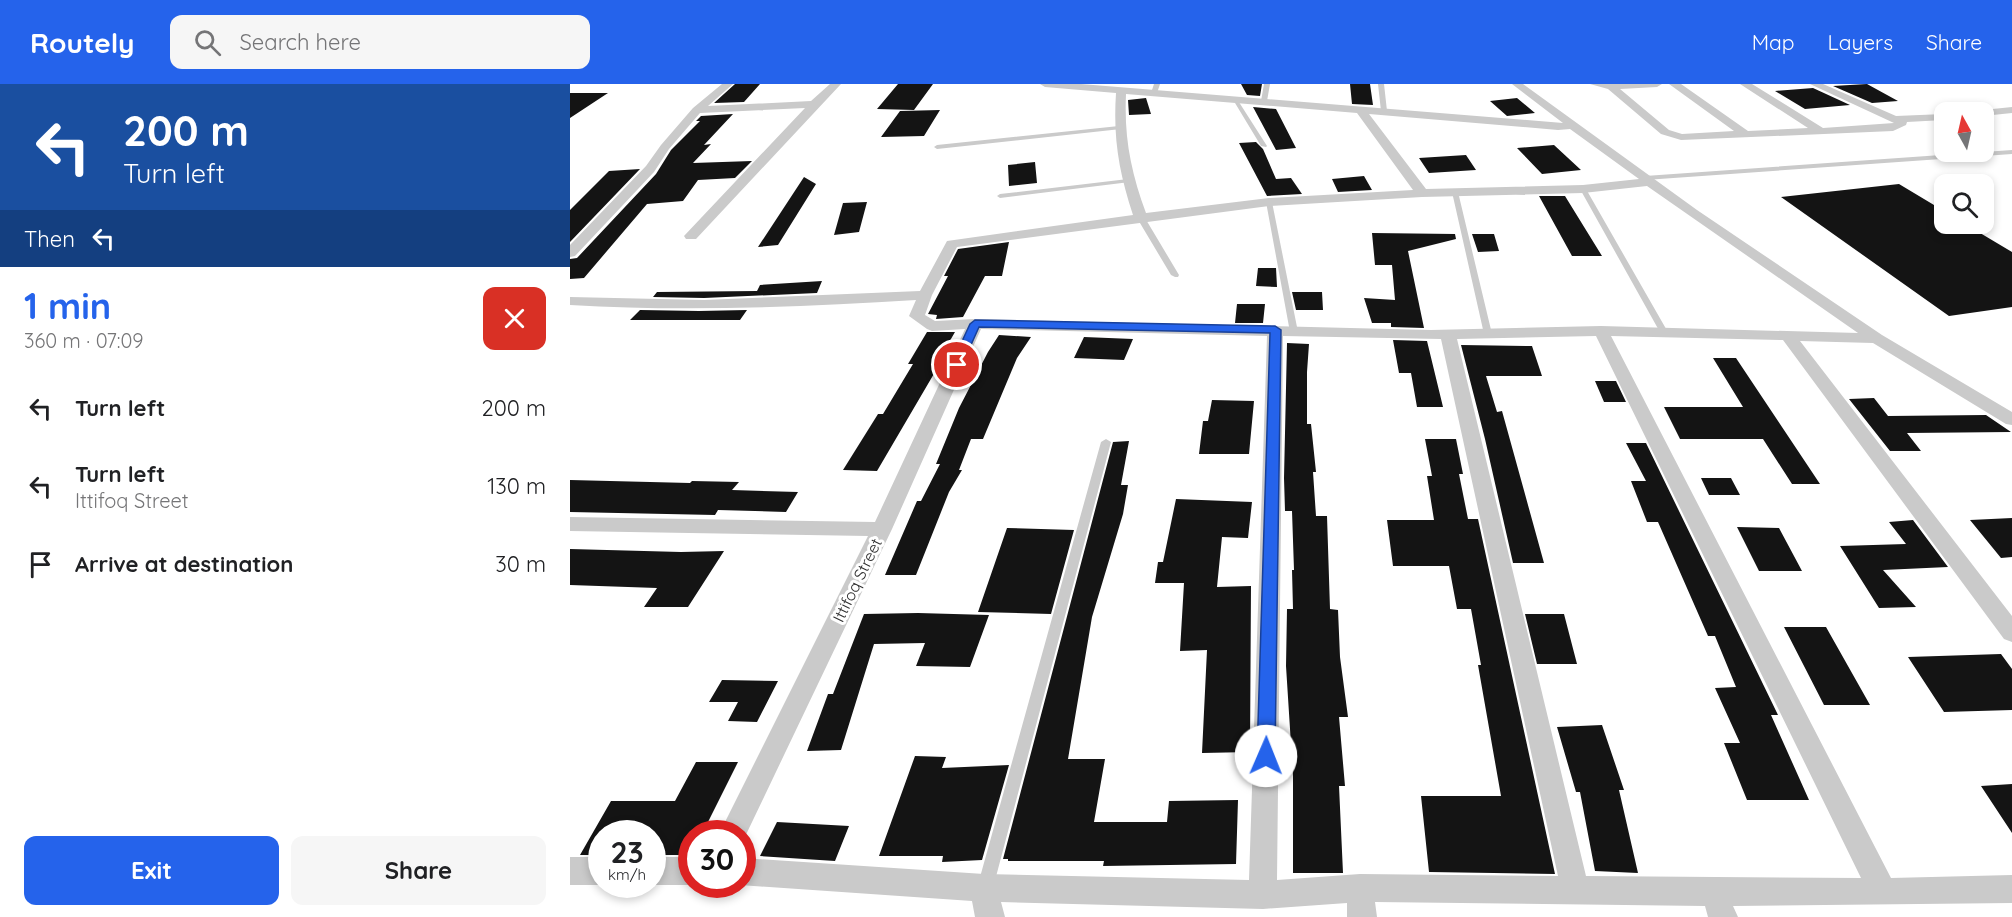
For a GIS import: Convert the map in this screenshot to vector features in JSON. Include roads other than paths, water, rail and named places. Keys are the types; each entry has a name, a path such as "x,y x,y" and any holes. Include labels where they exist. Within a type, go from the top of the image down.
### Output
{"street":[{"path":"570,253 650,170 664,147 697,110 728,84"},
{"path":"691,236 814,104 836,84"},
{"path":"1048,84 1121,91 1155,88 1234,99 1360,110 1558,127 1572,124"},
{"path":"1517,84 1692,213 1876,338 2012,420"},
{"path":"1595,84 1611,87 1656,84"},
{"path":"1674,84 1744,133"},
{"path":"1745,84 1822,132"},
{"path":"1611,87 1671,135 1822,132 1893,128 1902,123 1815,84"},
{"path":"1121,91 1119,128 1128,182 1141,218"},
{"path":"697,110 814,104"},
{"path":"1360,110 1422,193"},
{"path":"1994,112 2012,110"},
{"path":"1895,119 1934,117"},
{"path":"1648,180 1583,189 1422,193 1269,202 952,244 925,295 917,316 932,326 975,324 1448,335 1601,331 1876,338"},
{"path":"570,301 621,305 765,304 925,295"},
{"name":"Ittifoq Street","path":"741,820 882,529 975,324"},
{"path":"1263,895 1285,331"},
{"path":"1601,331 1883,892"},
{"path":"1448,335 1575,891"},
{"path":"1788,336 2012,633"},
{"path":"570,524 882,529"},
{"path":"570,871 588,871"},
{"path":"756,873 984,888 1263,895 1360,888 1575,891 1718,904 1883,892 2012,889"},
{"path":"984,888 990,917"},
{"path":"1360,888 1362,917"}],"lane":[{"path":"1264,101 1267,84"},
{"path":"1381,84 1384,111"},
{"path":"1234,99 1264,146"},
{"path":"937,147 1119,128"},
{"path":"1648,180 2012,152"},
{"path":"1000,196 1128,182"},
{"path":"1583,189 1665,334"},
{"path":"1455,192 1488,334"},
{"path":"1269,202 1285,331"},
{"path":"1141,218 1175,275"},
{"path":"984,888 1106,442"}]}
